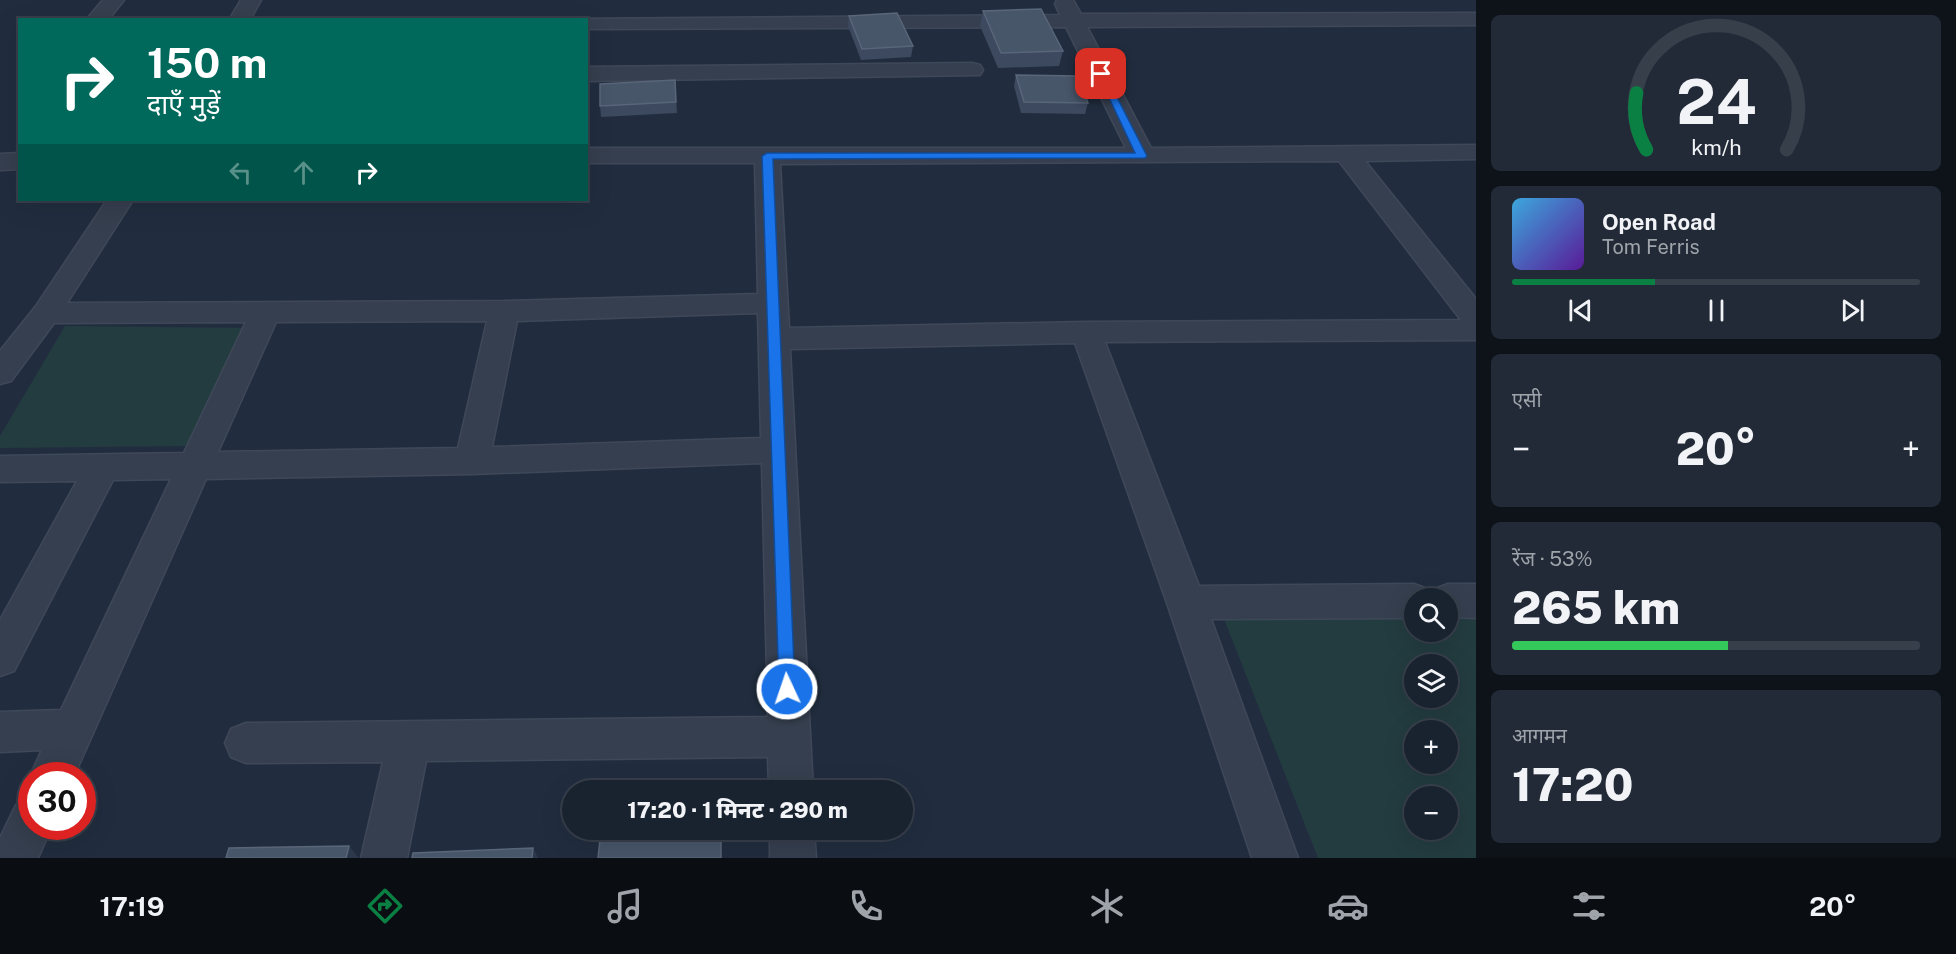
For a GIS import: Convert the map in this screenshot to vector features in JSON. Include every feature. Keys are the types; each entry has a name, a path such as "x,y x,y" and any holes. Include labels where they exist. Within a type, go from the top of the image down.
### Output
{"street":[{"path":"98,18 114,0"},
{"path":"240,18 251,0"},
{"path":"576,18 580,0"},
{"path":"709,22 710,0"},
{"path":"948,0 956,20"},
{"path":"1063,0 1142,156"},
{"path":"1199,0 1214,21"},
{"path":"1339,0 1357,20"},
{"path":"588,23 1476,19"},
{"path":"588,74 972,70"},
{"path":"588,155 1142,156 1476,152"},
{"path":"1346,153 1476,319"},
{"path":"767,156 791,780"},
{"path":"0,162 18,161"},
{"path":"0,373 46,313 119,201"},
{"path":"46,313 504,311 771,303"},
{"path":"472,461 504,311"},
{"path":"59,762 265,313"},
{"path":"774,339 1086,332 1476,330"},
{"path":"1086,332 1186,603 1275,858"},
{"path":"0,469 472,461 777,450"},
{"path":"0,658 103,466"},
{"path":"1186,603 1404,601"},
{"path":"1458,601 1476,601"},
{"path":"0,732 74,729"},
{"path":"246,743 789,737"},
{"path":"384,858 409,740"},
{"path":"14,858 23,840"},
{"path":"792,840 793,858"}],"green space":[{"path":"65,326 249,328 187,446 0,448 0,436"},
{"path":"1458,612 1476,612 1476,858 1318,858 1222,614 1404,613 1404,642 1458,642"}],"building":[{"path":"1041,9 1063,51 1001,53 983,11"},
{"path":"897,13 913,46 862,49 849,16"},
{"path":"1016,75 1078,76 1088,103 1024,102"},
{"path":"675,80 676,102 600,106 600,84"},
{"path":"600,840 721,840 721,858 598,858"},
{"path":"349,846 346,858 226,858 229,848"},
{"path":"533,848 532,858 412,858 413,853"}],"route":[{"path":"787,689 767,156 1142,156 1101,74"}]}
